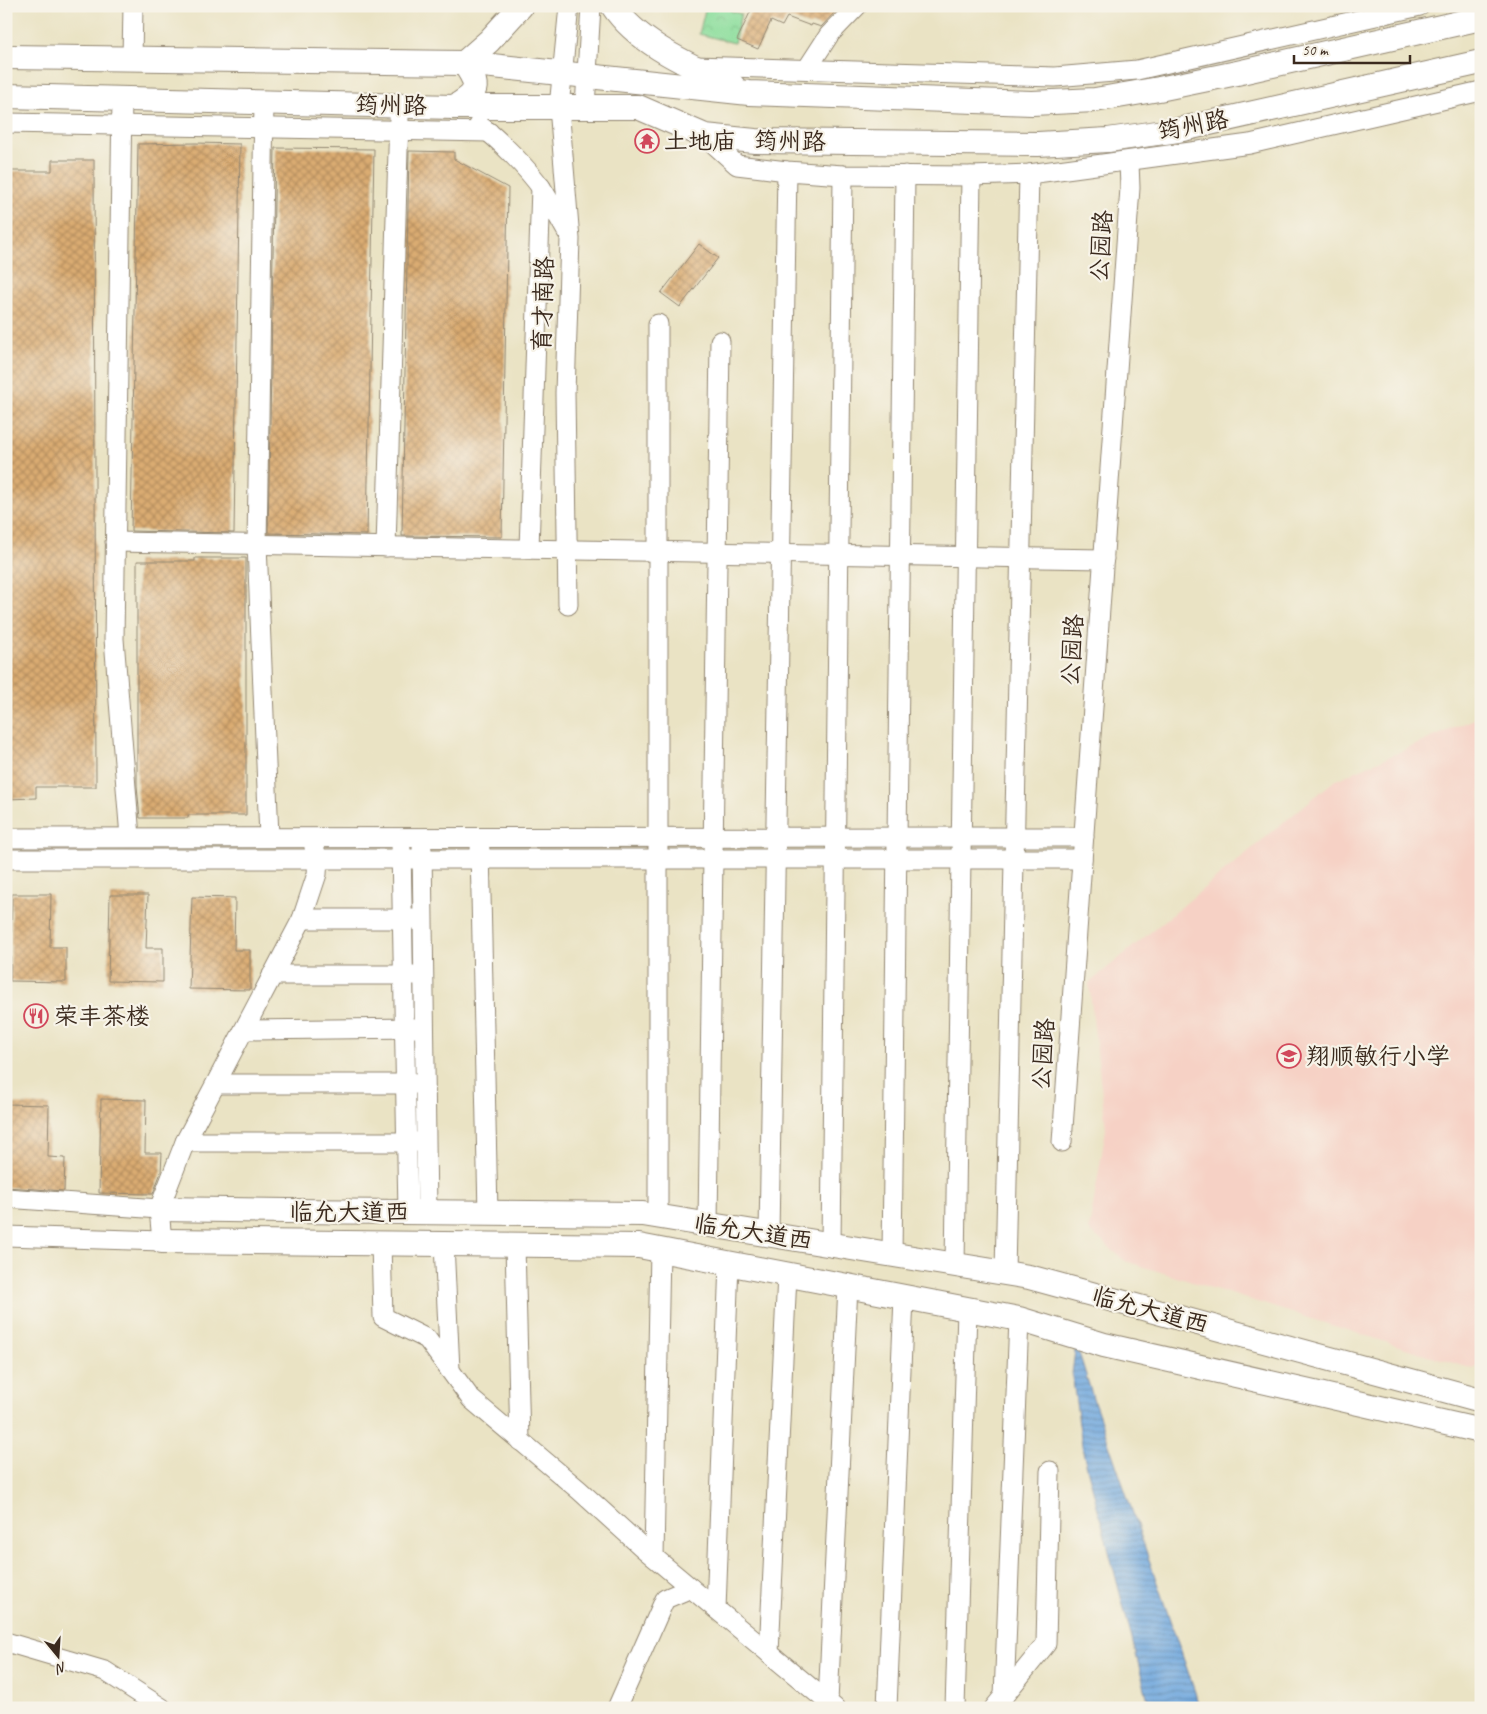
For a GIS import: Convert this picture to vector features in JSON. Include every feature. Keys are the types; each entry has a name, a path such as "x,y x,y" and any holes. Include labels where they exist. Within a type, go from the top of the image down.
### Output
{"main road":[{"path":"454,107 470,97 475,87 473,75 464,63 490,41 521,6"},
{"path":"613,6 620,17 642,37 692,66 749,93"},
{"name":"筠州路","path":"6,57 464,63 749,93 1032,103 1095,100 1228,75 1481,18"},
{"name":"筠州路","path":"6,96 454,107 638,107 706,136 755,141 1038,144 1108,140 1178,130 1481,62"},
{"name":"临允大道西","path":"159,1209 643,1214 658,1216 1029,1277 1481,1400"},
{"name":"临允大道西","path":"162,1242 639,1246 1019,1320 1104,1346 1481,1431"}],"street":[{"path":"132,58 133,6"},
{"name":"育才南路","path":"568,605 565,394 570,239 559,107 569,6"},
{"path":"585,107 591,6"},
{"path":"806,69 829,35 858,6"},
{"path":"692,66 1055,77 1138,70 1420,6"},
{"path":"706,136 737,164 787,171 843,175 970,176 1029,174 1129,162 1250,144 1481,91"},
{"path":"122,99 114,639 130,838"},
{"path":"264,102 258,544 270,838"},
{"path":"386,546 399,105"},
{"path":"454,107 489,132 541,187 570,239"},
{"path":"6,123 489,132"},
{"name":"公园路","path":"1062,1142 1130,188 1129,162"},
{"path":"769,1234 787,171"},
{"path":"1005,1273 1029,174"},
{"path":"831,1245 843,175"},
{"path":"892,1254 905,175"},
{"path":"956,1265 970,176"},
{"path":"529,549 541,187"},
{"path":"658,324 658,1216"},
{"path":"708,1224 720,341"},
{"path":"115,542 1104,559"},
{"path":"401,837 407,1142 418,1212"},
{"path":"418,1212 426,1142 422,837"},
{"path":"479,837 488,1212"},
{"path":"6,838 1084,837"},
{"path":"162,1242 159,1209 185,1142 302,918 317,874 318,860 311,838"},
{"path":"6,860 1082,859"},
{"path":"302,918 423,918"},
{"path":"272,975 424,975"},
{"path":"244,1030 424,1028"},
{"path":"216,1084 425,1084"},
{"path":"185,1142 426,1142"},
{"name":"临允大道西","path":"6,1198 159,1209"},
{"name":"临允大道西","path":"6,1236 162,1242"},
{"path":"380,1243 383,1317 427,1339 471,1399 691,1588 831,1705"},
{"path":"444,1244 450,1370"},
{"path":"515,1245 520,1440"},
{"path":"654,1556 660,1250"},
{"path":"716,1609 729,1263"},
{"path":"769,1653 787,1275"},
{"path":"831,1705 848,1286"},
{"path":"887,1708 904,1297"},
{"path":"955,1708 967,1310"},
{"path":"999,1702 1019,1320"},
{"path":"999,1702 1046,1644 1050,1471"},
{"path":"617,1708 665,1599 691,1588"},
{"path":"6,1642 104,1671 162,1708"}],"shaded area":[{"name":"翔顺敏行小学","path":"1481,716 1481,1365 1473,1369 1125,1261 1089,1230 1106,1129 1089,983 1334,781"}],"green space":[{"path":"706,6 732,6 731,11 741,14 734,43 699,34"}],"water":[{"path":"1076,1343 1199,1708 1150,1708 1083,1452 1072,1374"}],"building":[{"path":"753,6 827,6 837,10 821,27 812,24 811,26 787,17 782,26 771,21 758,49 737,40"},
{"path":"138,144 240,144 234,533 131,531"},
{"path":"275,148 374,149 367,535 268,533"},
{"path":"409,151 454,152 454,159 508,188 502,537 402,536"},
{"path":"52,160 94,160 96,787 36,787 36,798 6,799 6,171 52,171"},
{"path":"699,244 718,258 680,307 661,293"},
{"path":"195,558 246,558 246,815 188,815 188,818 140,818 137,786 137,561 195,561"},
{"path":"12,894 51,894 50,947 66,947 66,982 10,981"},
{"path":"110,895 148,895 146,948 163,948 163,982 108,981"},
{"path":"192,897 235,898 234,950 250,950 250,990 189,989"},
{"path":"101,1099 146,1100 145,1153 162,1153 161,1172 153,1194 99,1193"},
{"path":"6,1104 49,1105 48,1157 65,1158 64,1191 6,1187"}],"place":[{"name":"土地庙","path":"647,141"},
{"name":"荣丰茶楼","path":"36,1016"},
{"name":"翔顺敏行小学","path":"1289,1056"}]}
